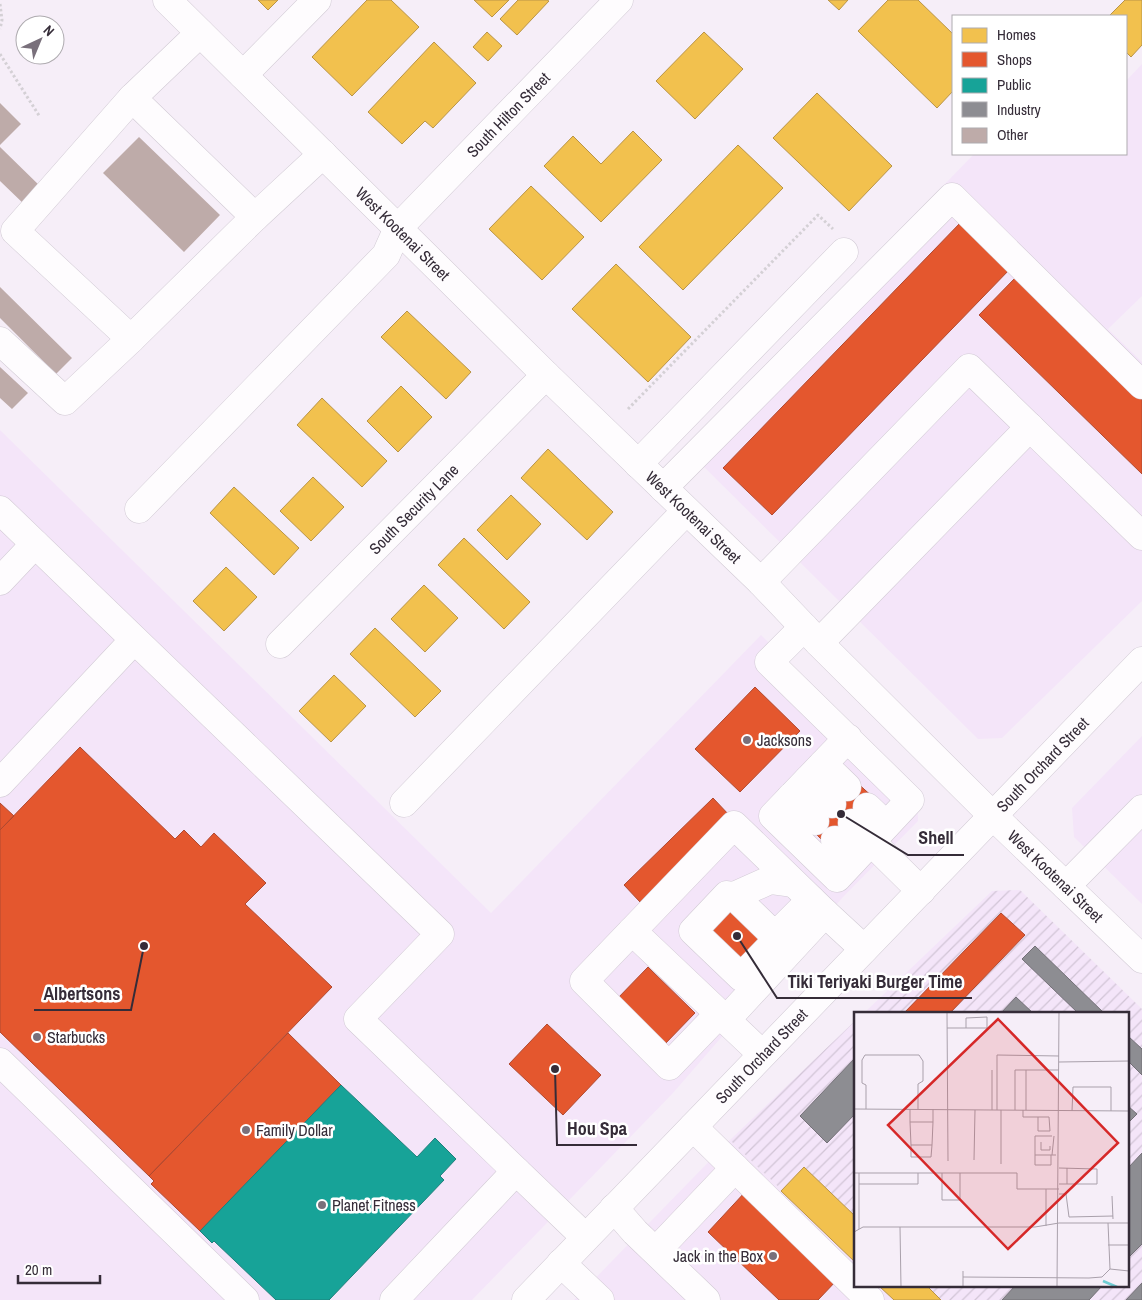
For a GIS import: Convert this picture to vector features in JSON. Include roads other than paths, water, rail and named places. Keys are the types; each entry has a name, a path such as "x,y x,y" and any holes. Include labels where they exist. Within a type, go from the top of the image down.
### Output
{"street":[{"name":"West Kootenai Street","path":"167,0 546,374 761,582 993,816 1142,959"},
{"path":"243,75 317,0"},
{"name":"South Hilton Street","path":"398,228 620,0"},
{"path":"132,339 8,240 132,98 200,32"},
{"path":"132,98 255,218"},
{"path":"0,341 64,401 132,339 322,154"},
{"path":"663,488 952,197 1142,385"},
{"path":"139,509 386,255 398,228"},
{"path":"638,464 842,244"},
{"path":"761,582 969,368 1142,536"},
{"name":"South Security Lane","path":"280,644 546,374"},
{"path":"848,738 773,816 837,878 861,833 910,800 848,738 769,662 812,635 1030,428"},
{"path":"0,510 440,934 358,1019 585,1237"},
{"path":"404,803 686,511"},
{"path":"0,581 35,544"},
{"path":"0,782 134,640"},
{"name":"South Orchard Street","path":"526,1300 1142,661"},
{"path":"807,781 831,804 807,781"},
{"path":"1066,886 1142,809"},
{"path":"809,899 722,1017 669,1066 584,981 734,826 864,949"},
{"path":"861,833 920,891"},
{"path":"734,896 776,940 741,977 693,931 727,896 734,896 770,880 809,899"},
{"path":"774,936 809,899"},
{"path":"632,931 762,1054"},
{"path":"0,1062 245,1300"},
{"path":"693,1127 854,1288"},
{"path":"656,1251 736,1168"},
{"path":"394,1300 516,1171"},
{"path":"614,1208 706,1300"},
{"path":"561,1263 600,1300"},
{"path":"854,1288 863,1297"}],"place":[{"name":"Jacksons","path":"747,740"},
{"name":"Shell","path":"841,814"},
{"name":"Tiki Teriyaki Burger Time","path":"737,936"},
{"name":"Albertsons","path":"144,946"},
{"name":"Starbucks","path":"37,1037"},
{"name":"Hou Spa","path":"555,1069"},
{"name":"Family Dollar","path":"246,1130"},
{"name":"Planet Fitness","path":"322,1205"},
{"name":"Jack in the Box","path":"773,1256"}]}
